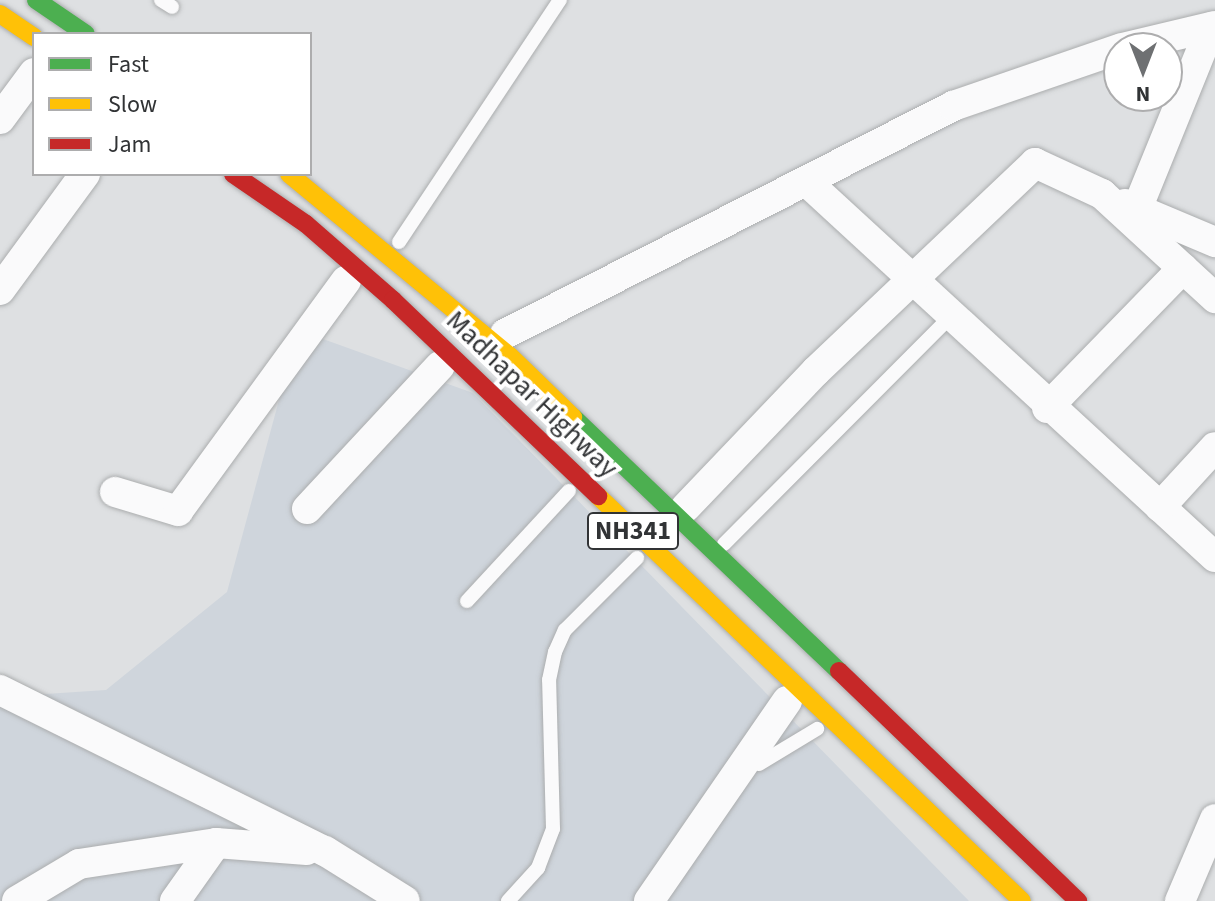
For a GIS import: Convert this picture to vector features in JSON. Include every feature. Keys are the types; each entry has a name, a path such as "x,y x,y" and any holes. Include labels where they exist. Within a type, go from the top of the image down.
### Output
{"highway":[{"path":"36,0 83,32"},
{"path":"0,14 32,36"},
{"name":"Madhapar Highway","path":"236,176 306,224 393,300 1022,901"},
{"name":"Madhapar Highway","path":"291,176 510,356 1078,901"}],"street":[{"path":"1183,33 1213,26"},
{"path":"1137,209 1213,26"},
{"path":"505,334 953,106 1103,54"},
{"path":"0,119 32,76"},
{"path":"686,507 910,282 1035,163 1215,242"},
{"path":"0,290 84,176"},
{"path":"807,182 949,318 1215,557"},
{"path":"1102,194 1215,297"},
{"path":"1047,408 1183,268"},
{"path":"115,492 178,511 346,281"},
{"path":"307,509 440,366"},
{"path":"1160,507 1215,447"},
{"path":"0,690 325,851 405,901"},
{"path":"649,901 787,701"},
{"path":"1180,901 1215,819"},
{"path":"17,901 79,864 216,843 325,851"},
{"path":"175,901 216,843"}],"lane":[{"path":"399,242 560,0"},
{"path":"724,544 949,318"},
{"path":"467,601 569,491"},
{"path":"508,901 538,868 553,829 549,680 555,652 565,630 637,558"},
{"path":"661,901 765,755 817,729"}],"shaded area":[{"path":"298,330 473,393 969,901 0,901 0,697 106,690 227,592"}],"traffic: fast":[{"path":"36,0 83,32"},
{"path":"573,417 839,671"}],"traffic: slow":[{"path":"0,14 32,36"},
{"path":"291,176 510,356 573,417"},
{"path":"598,496 1022,901"}],"traffic: jam":[{"path":"236,176 306,224 393,300 598,496"},
{"path":"839,671 1078,901"}]}
